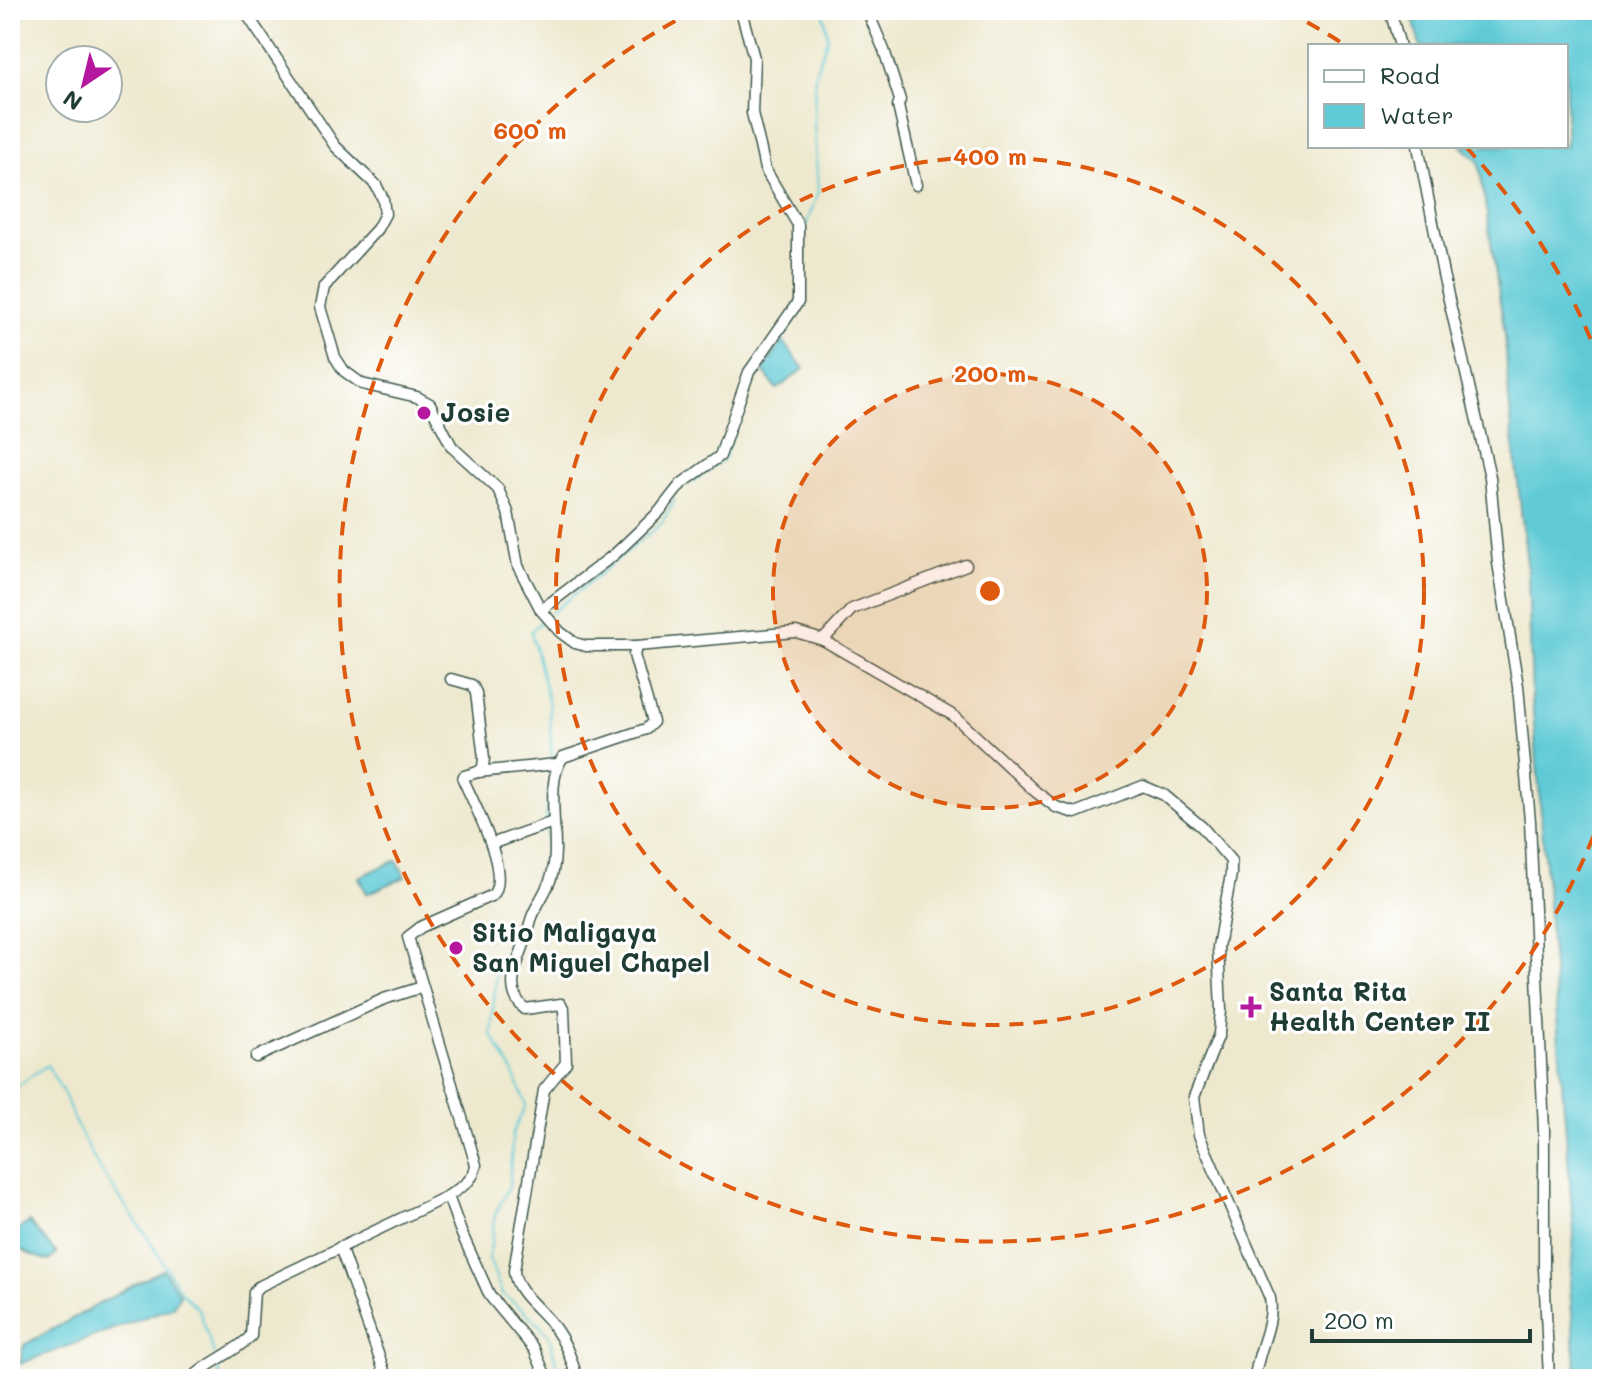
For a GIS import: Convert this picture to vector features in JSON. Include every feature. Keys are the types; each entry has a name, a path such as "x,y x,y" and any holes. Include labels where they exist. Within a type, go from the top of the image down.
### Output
{"street":[{"path":"244,10 335,146 376,185 383,199 385,214 377,229 324,287 320,307 335,357 344,371 362,384 417,397 430,404 452,447 498,489 508,512 518,566 541,610 560,632 575,643 586,646 637,646 796,632 823,640 954,716 1056,807 1075,813 1143,786 1164,795 1202,827 1226,853 1231,861 1231,874 1218,947 1219,1034 1194,1097 1194,1113 1203,1145 1270,1298 1272,1309 1256,1362 1255,1379"},
{"path":"541,610 615,554 659,512 681,484 720,456 749,372 798,302 798,225 765,169 762,158 752,113 754,58 743,18 746,10"},
{"path":"867,10 900,100 898,106 916,185"},
{"path":"1390,10 1399,44"},
{"path":"1418,148 1443,274 1490,477 1498,563 1518,686 1530,821 1544,1130 1544,1268 1549,1379"},
{"path":"823,640 852,609 966,565"},
{"path":"577,1379 570,1351 553,1324 519,1288 514,1271 544,1090 566,1063 564,1010 561,1004 525,1009 517,1001 513,990 517,959 554,867 556,840 547,823 557,764 563,757 646,729 653,722 634,655 637,646"},
{"path":"451,679 472,685 476,693 484,758 483,768 478,772"},
{"path":"191,1379 208,1363 251,1336 254,1292 258,1287 448,1196 475,1174 476,1165 408,937 421,927 493,895 500,881 491,844 463,779 467,773 557,764"},
{"path":"491,844 547,823"},
{"path":"256,1057 384,999 422,987"},
{"path":"448,1196 490,1296 534,1349 547,1379"},
{"path":"340,1247 387,1379"}],"water":[{"path":"1411,10 1602,10 1602,1379 1577,1379 1570,1287 1574,1235 1532,699 1528,573 1505,335 1479,162 1464,148 1568,148 1568,44 1420,44"},
{"path":"783,341 804,369 777,389 763,371"},
{"path":"397,860 405,877 367,894 359,877"},
{"path":"29,1222 57,1254 49,1261 10,1243 10,1236"},
{"path":"163,1269 180,1295 172,1307 20,1364 24,1345"}],"waterway":[{"path":"690,484 724,459 755,376 804,307 804,231 818,192 815,73 828,37 823,10"},
{"path":"551,613 661,524 675,500"},
{"path":"543,620 531,631 549,704 552,762"},
{"path":"546,821 549,788"},
{"path":"546,828 541,885 496,977 491,1034 514,1074 526,1105 513,1132 509,1186 495,1215 489,1258 502,1294 549,1335 560,1379"},
{"path":"10,1091 47,1065 97,1165 181,1292 199,1310 214,1354"},
{"path":"216,1365 221,1379"}],"place":[{"name":"Josie","path":"424,413"},
{"name":"Sitio Maligaya San Miguel Chapel","path":"456,948"},
{"name":"Santa Rita Health Center II","path":"1251,1007"}]}
